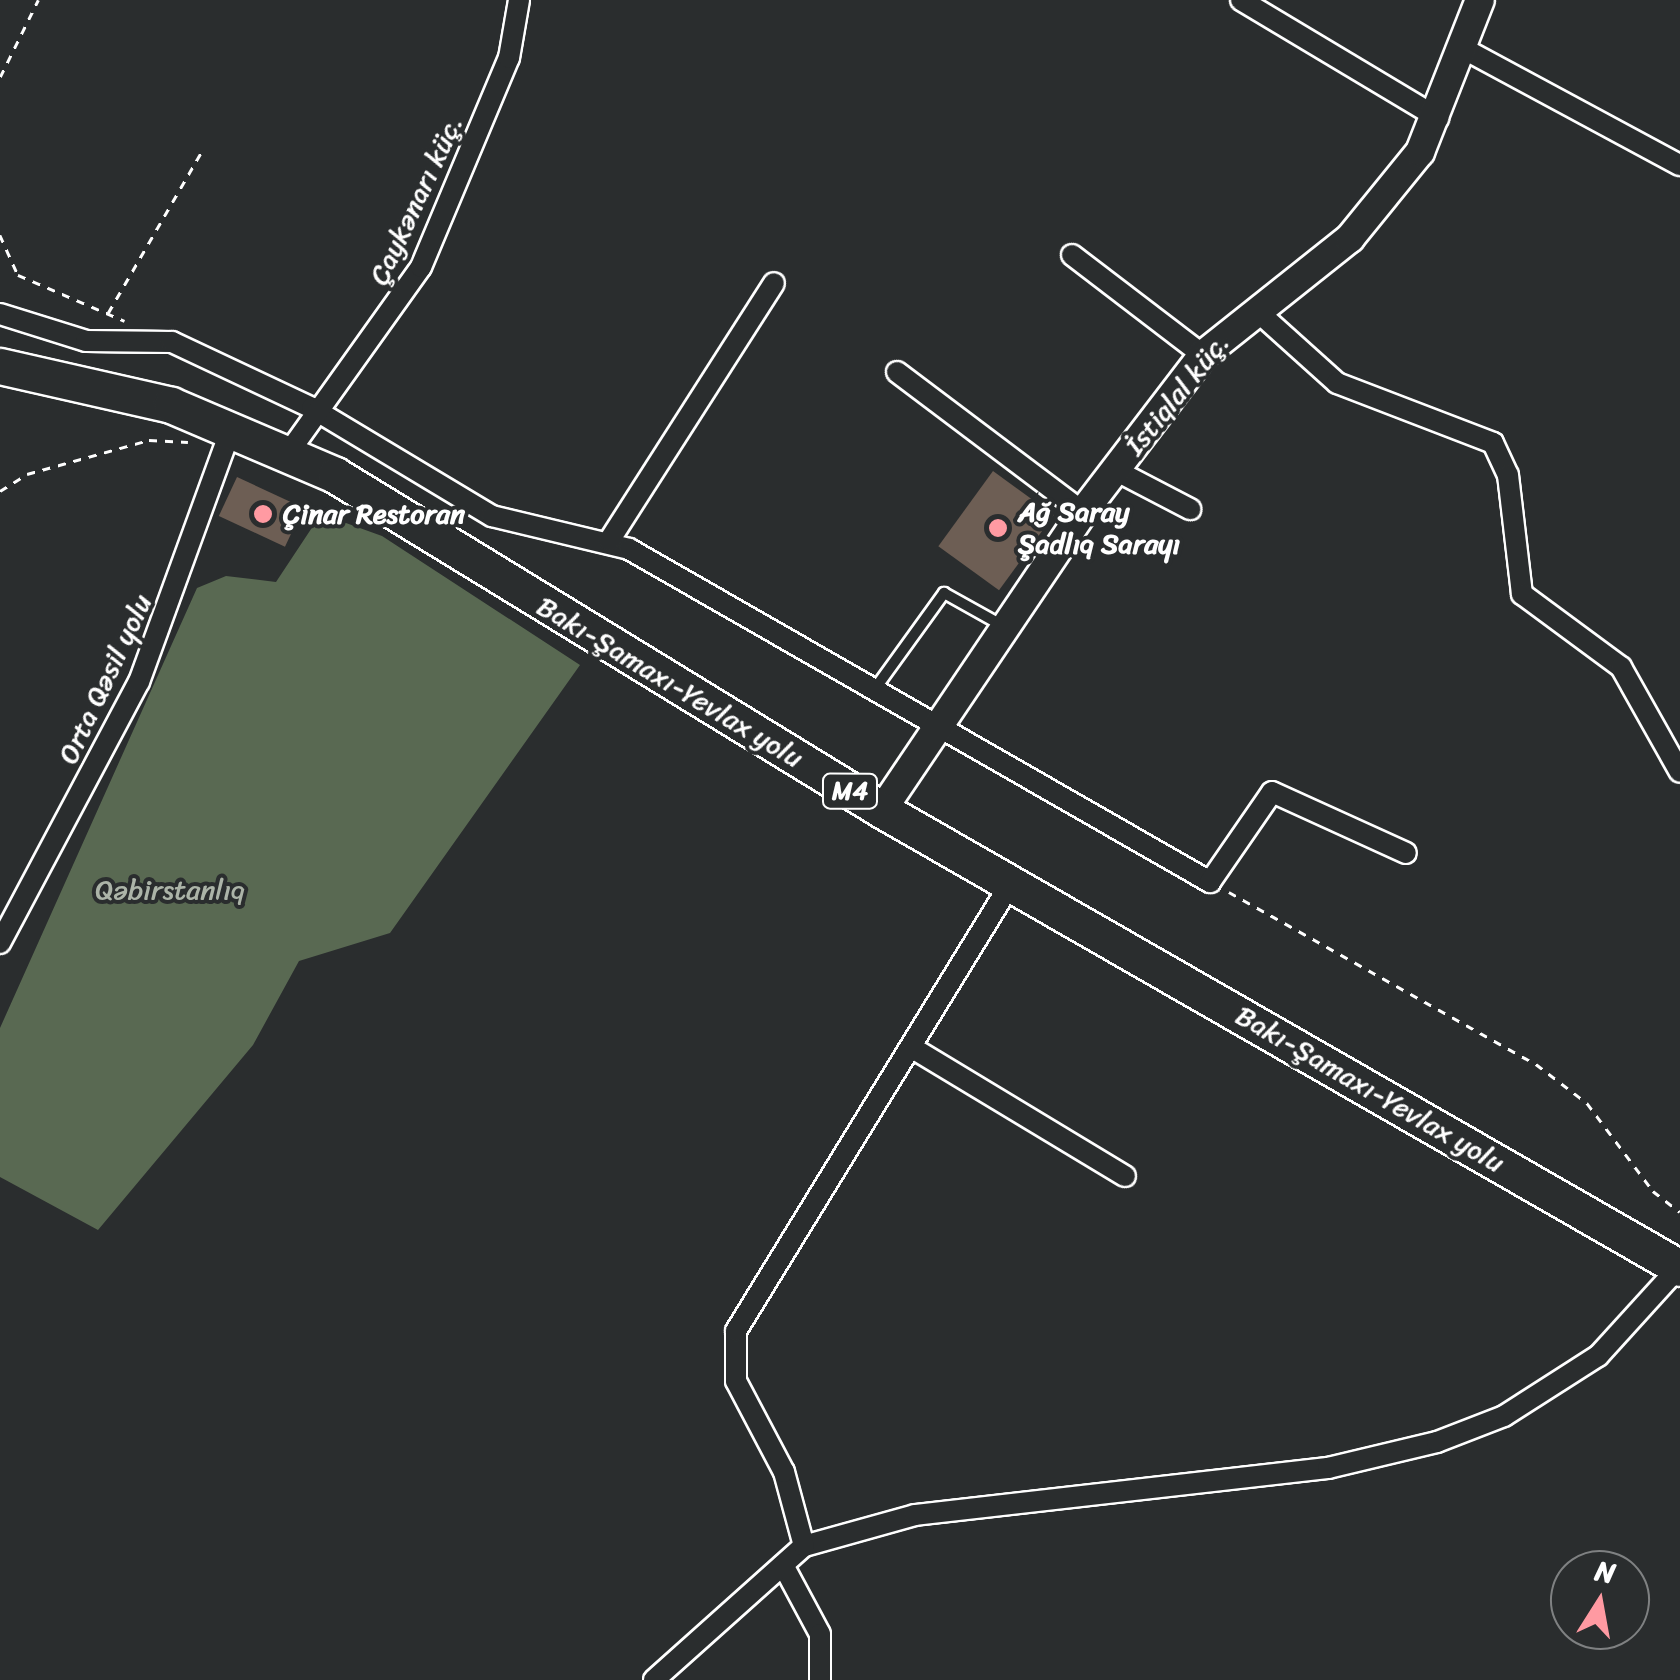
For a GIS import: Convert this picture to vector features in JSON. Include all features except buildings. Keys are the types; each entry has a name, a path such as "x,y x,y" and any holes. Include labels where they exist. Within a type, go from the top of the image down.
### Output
{"highway":[{"name":"Bakı-Şamaxı-Yevlax yolu","path":"0,366 228,439 289,452 882,810 1679,1267"}],"street":[{"path":"1241,0 1438,118"},
{"name":"İstiqlal küç.","path":"882,810 1083,512 1203,355 1350,238 1438,118 1466,50 1480,0"},
{"name":"Çaykənarı küç.","path":"289,452 312,408 421,267 509,58 514,2"},
{"path":"1466,50 1562,94 1680,165"},
{"path":"1072,255 1203,355"},
{"path":"609,541 774,283"},
{"path":"1256,310 1337,383 1493,443 1508,475 1522,594 1621,667 1680,772"},
{"path":"0,314 86,341 172,342 312,408 492,516 609,541 877,686 1210,882 1272,792 1406,853"},
{"path":"897,372 1083,512"},
{"name":"Orta Qəsil yolu","path":"0,943 140,682 228,439"},
{"path":"1115,470 1190,510"},
{"path":"804,1546 784,1472 736,1381 736,1331 916,1050 1011,883"},
{"path":"916,1050 1125,1176"},
{"path":"654,1680 804,1546 914,1515 1310,1471 1438,1442 1504,1416 1598,1356 1679,1267"},
{"path":"783,1564 820,1634 820,1680"}],"lane":[{"path":"877,686 944,593 1006,628"}],"path":[{"path":"0,77 38,0"},
{"path":"108,315 204,149"},
{"path":"0,235 18,275 138,327"},
{"path":"0,491 27,474 149,440 228,439"},
{"path":"1210,882 1536,1064 1587,1103 1653,1191 1680,1212"}],"green space":[{"name":"Qəbirstanlıq","path":"321,514 382,536 580,665 390,933 299,961 253,1045 98,1230 0,1177 0,1028 197,588 226,576 276,582"}],"place":[{"name":"Çinar Restoran","path":"263,514"},
{"name":"Ağ Saray Şadlıq Sarayı","path":"998,528"}]}
